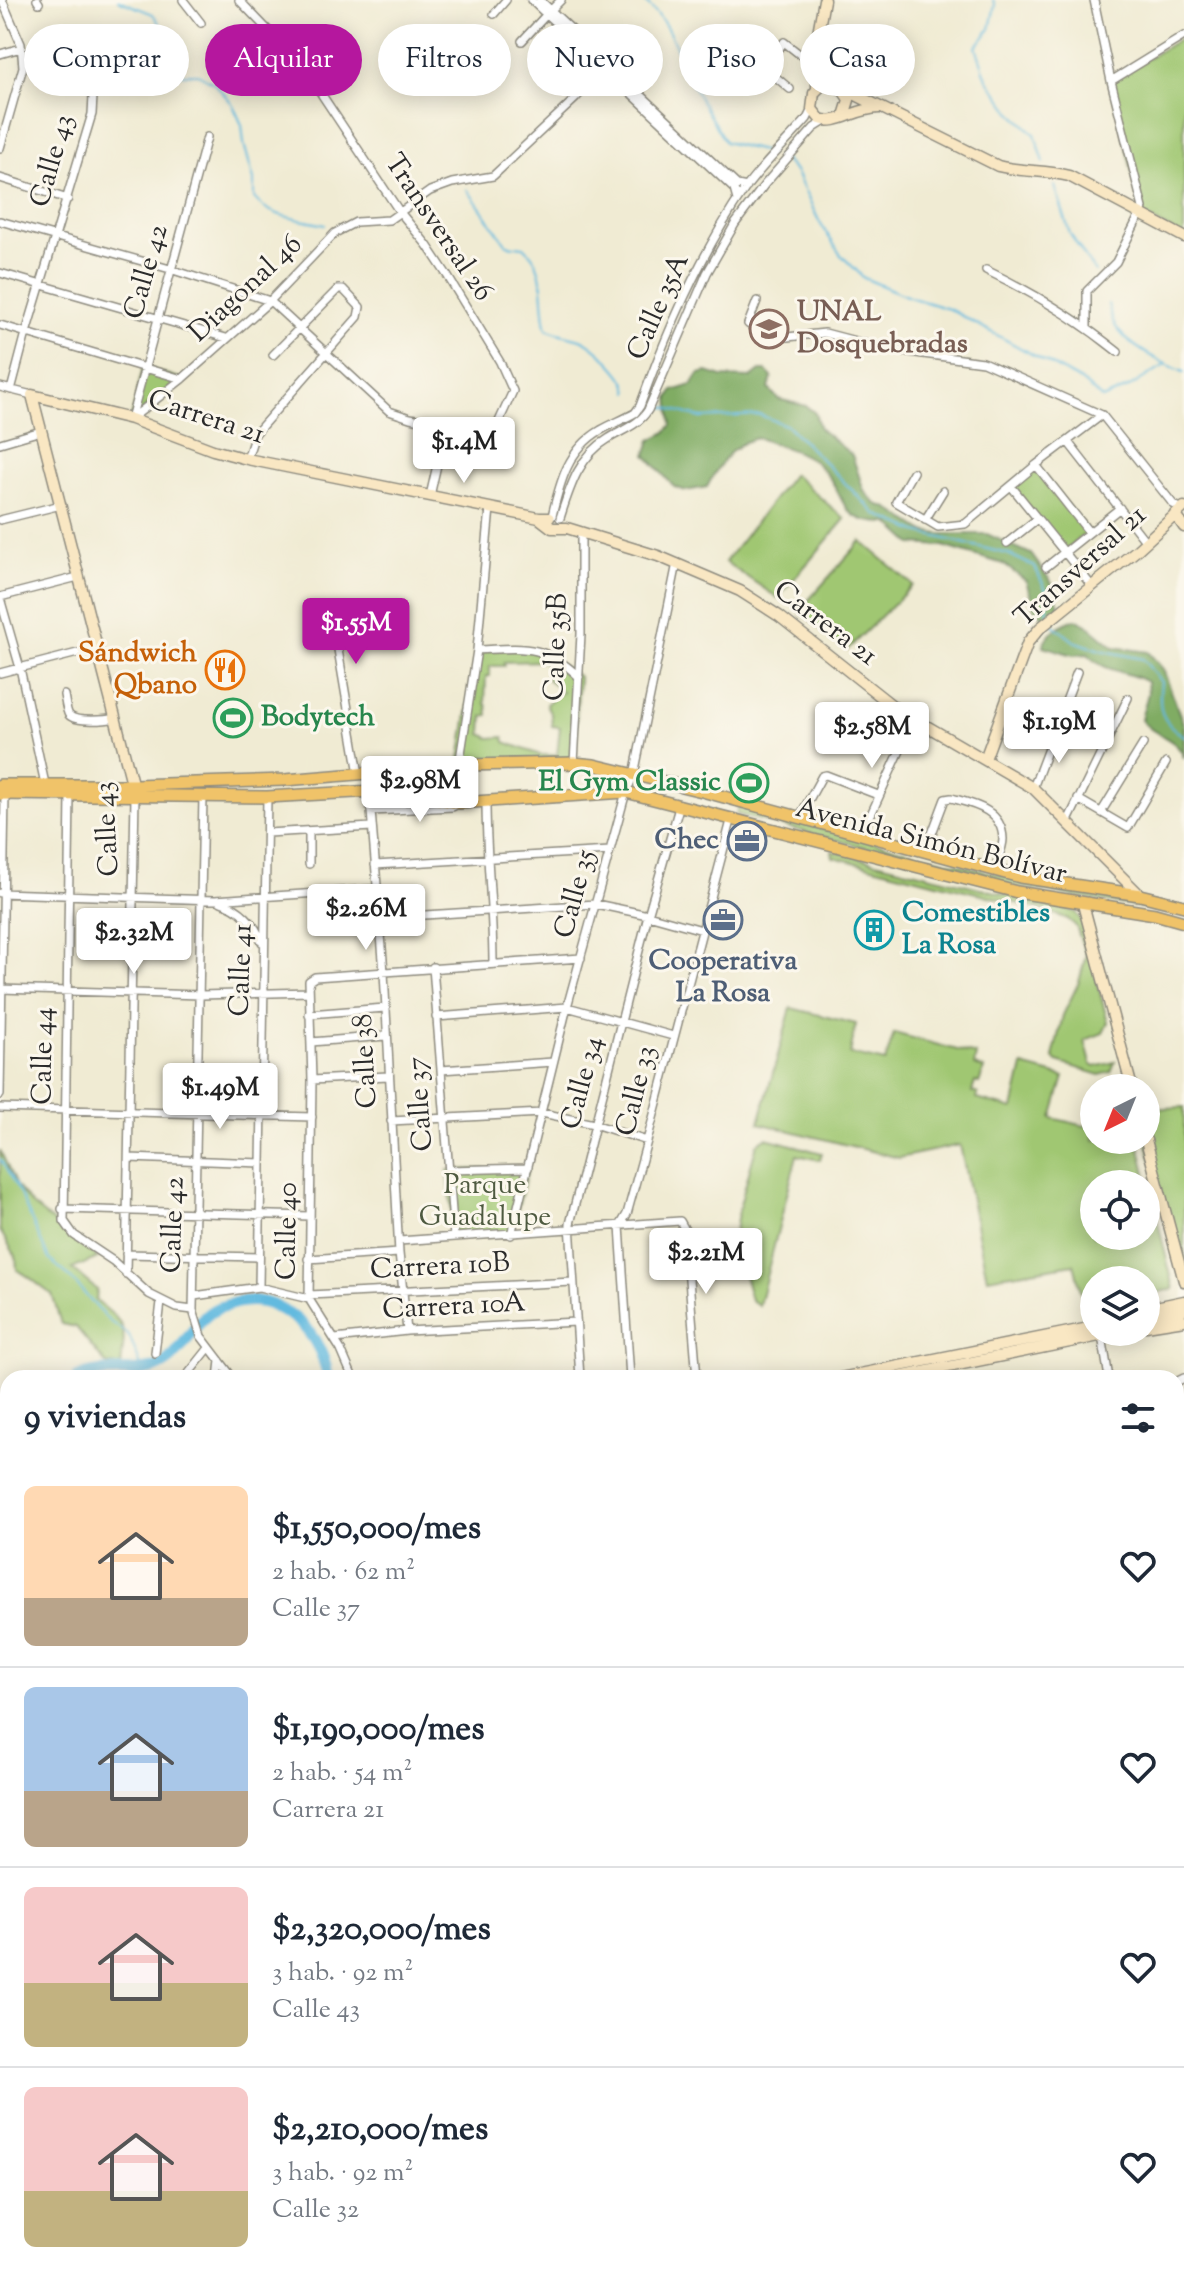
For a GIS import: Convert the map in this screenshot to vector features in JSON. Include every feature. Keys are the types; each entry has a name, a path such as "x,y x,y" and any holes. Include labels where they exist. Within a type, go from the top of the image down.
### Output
{"main road":[{"name":"Avenida Simón Bolívar","path":"134,791 459,766 574,763 634,775 1020,877 1140,895 1184,906"},
{"name":"Avenida Simón Bolívar","path":"2,791 45,784 203,796 267,797 367,790 402,791 459,803 626,792 1017,892 1155,914 1184,922"},
{"path":"2,791 70,795 134,791"}],"street":[{"path":"0,148 23,67 21,48 2,0"},
{"path":"183,0 201,23"},
{"name":"Transversal 26","path":"239,0 320,84 320,92 399,211 427,245 500,362 513,391 495,430 490,433 446,425"},
{"path":"494,14 506,0"},
{"path":"531,0 562,24"},
{"path":"540,0 560,24"},
{"path":"522,41 561,0"},
{"path":"820,24 824,0"},
{"path":"1087,328 1087,291 1116,262 1143,208 1094,0"},
{"path":"1111,81 1184,36"},
{"path":"784,42 800,55"},
{"path":"0,54 21,48"},
{"path":"784,84 790,89"},
{"name":"Calle 43","path":"11,390 92,114 93,96"},
{"name":"Diagonal 46","path":"131,419 182,379 270,301 335,233 356,222 389,220 430,191 452,183 493,176 575,96"},
{"path":"637,96 734,189 737,201"},
{"path":"639,96 737,185 747,187"},
{"path":"813,96 810,114 825,121 835,121 864,109 885,109"},
{"path":"844,116 849,105 845,96"},
{"path":"858,96 998,166 1069,176 1184,237"},
{"name":"Calle 35A","path":"554,521 559,487 573,456 589,438 635,413 698,268 737,201 810,114"},
{"name":"Calle 35A","path":"554,521 584,460 597,446 644,416 707,273 735,224 765,184 814,128 825,121"},
{"name":"Calle 42","path":"131,419 207,137"},
{"path":"0,178 68,199"},
{"path":"0,221 270,301 389,411 446,425 430,496"},
{"path":"986,270 1035,294 1118,352"},
{"path":"0,273 226,338"},
{"path":"247,459 255,434 360,312 360,307 343,289 338,289 273,355"},
{"path":"757,301 748,324 766,335 778,338 825,333 886,349 983,362 1102,415 1180,509 1184,527"},
{"path":"0,325 182,379"},
{"path":"663,348 672,351"},
{"name":"Carrera 21","path":"0,387 131,419 213,450 247,459 554,521 581,533 677,563 740,591 779,616 914,720 1033,788 1140,895"},
{"name":"Calle 43","path":"32,395 134,791 135,897 126,1274"},
{"path":"913,472 896,502 938,527 965,524 1102,415"},
{"path":"0,443 41,431"},
{"path":"1068,442 1146,542"},
{"path":"1036,465 1088,531"},
{"path":"1011,486 1091,585"},
{"path":"559,487 570,489"},
{"path":"925,520 943,491"},
{"path":"0,520 61,505"},
{"path":"459,766 477,650 490,508"},
{"path":"1046,567 1120,508"},
{"name":"Transversal 21","path":"985,759 1028,642 1040,628 1146,542 1180,509"},
{"path":"1007,543 1037,519"},
{"name":"Calle 35B","path":"574,763 581,533"},
{"name":"Calle 35","path":"511,1235 567,1007 626,792 634,775 677,563"},
{"path":"45,784 20,668 0,598 78,577"},
{"path":"332,614 359,774"},
{"path":"0,673 97,648"},
{"path":"477,650 540,650 560,660 579,677"},
{"path":"1033,788 1077,672"},
{"path":"64,695 69,714 73,717 95,721 116,718"},
{"path":"1067,823 1128,698"},
{"path":"1002,709 1056,731"},
{"path":"862,834 914,720"},
{"path":"1102,811 1143,744"},
{"path":"1078,799 1128,828 1166,763"},
{"path":"799,818 822,776 878,795"},
{"name":"Calle 38","path":"367,790 384,972 399,1253 407,1331"},
{"path":"0,1095 2,791"},
{"name":"Calle 44","path":"70,795 62,1209 64,1221 74,1235 126,1274"},
{"name":"Calle 42","path":"203,796 193,1310 201,1336 227,1370"},
{"name":"Calle 41","path":"259,1287 267,797"},
{"path":"925,852 945,799 951,798 990,812 1003,839 995,870"},
{"path":"486,802 493,964"},
{"path":"371,811 452,807 459,803"},
{"name":"Calle 34","path":"579,1370 569,1229 648,915 680,804"},
{"name":"Calle 33","path":"629,1370 620,1226 627,1214 647,1141 732,817"},
{"path":"267,833 372,827"},
{"path":"309,832 309,864"},
{"path":"375,865 610,851"},
{"path":"2,893 215,900 376,889"},
{"path":"215,900 236,909 248,919 261,938 264,954"},
{"path":"378,918 596,904 702,930"},
{"path":"1083,904 1128,1074"},
{"path":"384,972 581,958"},
{"name":"Calle 37","path":"433,967 454,1237"},
{"name":"Calle 40","path":"349,1370 335,1339 309,1297 312,1080 309,992 311,979 384,972"},
{"path":"1,989 201,995 309,992"},
{"path":"436,1017 567,1007 673,1036"},
{"path":"309,1014 385,1008"},
{"path":"311,1042 386,1036"},
{"path":"441,1070 553,1062"},
{"path":"312,1080 388,1076"},
{"path":"0,1108 312,1117"},
{"path":"391,1121 542,1113 594,1124 647,1141"},
{"path":"1150,1154 1184,1281"},
{"path":"129,1158 261,1163"},
{"path":"448,1170 528,1168"},
{"path":"62,1209 310,1216"},
{"path":"399,1241 511,1235 677,1220 683,1223 696,1370"},
{"path":"308,1259 399,1253"},
{"path":"126,1254 259,1257"},
{"path":"126,1274 161,1302 193,1310"},
{"name":"Carrera 10B","path":"194,1296 259,1287 309,1297 573,1282"},
{"path":"1160,1306 1184,1301"},
{"path":"155,1353 161,1302"},
{"path":"1160,1314 1184,1310"},
{"path":"1160,1324 1184,1320"},
{"name":"Carrera 10A","path":"335,1339 407,1331 576,1322"},
{"path":"885,1370 1080,1335"},
{"path":"929,1370 1080,1336"},
{"path":"1101,1346 1107,1370"},
{"path":"191,1370 209,1348"},
{"path":"219,1370 220,1361"}],"green space":[{"path":"1184,36 1184,237 1142,215 1111,81"},
{"path":"143,367 182,379 131,419"},
{"path":"760,371 766,371 772,377 769,389 778,399 806,406 815,413 820,429 852,455 864,491 876,504 888,508 923,531 987,534 1031,554 1052,583 1059,605 1054,612 1043,617 1034,607 1026,581 1003,564 943,546 912,544 889,523 859,518 844,505 827,475 811,459 759,438 734,449 721,463 707,487 686,491 674,487 646,455 651,440 665,433 672,425 669,398 673,391 692,385 699,374 707,372 722,377 751,378"},
{"path":"1036,465 1088,531 1064,552 1011,486"},
{"path":"793,474 845,519 778,598 725,562"},
{"path":"861,541 913,585 847,650 799,611"},
{"path":"1076,619 1114,647 1148,652 1163,669 1184,726 1184,758 1171,741 1141,719 1148,693 1147,682 1101,665 1088,654 1073,655 1043,646 1051,632"},
{"path":"477,650 540,650 579,677 574,763 459,766","holes":["546,661 546,677 562,692 546,704 552,726 560,727 557,755 540,755 505,742 504,737 490,738 482,734 483,716 488,715 485,704 486,676 490,676 490,666 504,666 504,662"]},
{"path":"738,807 1019,880 1157,903 1155,910 1018,887 736,814"},
{"path":"832,851 1076,912 1081,920 1108,1023 1103,1033 1085,1040 1091,1064 1095,1067 1115,1062 1111,1072 1097,1074 1057,1062 1053,1057 1063,1015 1079,982 1086,955 1076,926 1068,919 1044,910 833,857"},
{"path":"791,1008 856,1024 850,1054 885,1062 894,1033 976,1055 974,1066 984,1069 972,1092 978,1094 977,1099 1013,1109 1023,1066 1064,1077 1052,1118 1080,1125 1080,1154 1141,1154 1145,1170 1080,1170 1080,1250 1160,1250 1160,1231 1174,1289 1160,1292 1160,1266 1080,1266 1080,1287 1074,1264 987,1278 960,1145 899,1158 759,1123"},
{"path":"1184,1107 1184,1281 1160,1192 1160,1170 1154,1170 1150,1154 1160,1154 1160,1108"},
{"path":"766,1138 822,1153 820,1160 797,1155 759,1305 751,1300 734,1239 738,1212 757,1144"},
{"path":"0,1150 16,1186 32,1205 98,1258 72,1269 97,1290 96,1301 114,1316 122,1328 121,1367 106,1364 76,1327 61,1324 52,1294 17,1270 16,1256 0,1231"},
{"name":"Parque Guadalupe","path":"528,1168 511,1235 454,1237 448,1170"}],"waterway":[{"path":"118,0 153,14 161,26 161,46 167,63 178,74 198,74 214,83 232,103 242,125 254,180 254,198 277,214 325,225"},
{"path":"641,0 651,7 666,27 693,86 725,142 770,153"},
{"path":"993,0 995,5 990,29 976,47 987,79 1013,114 1035,134 1044,162"},
{"path":"776,156 796,173 820,223 840,254 864,278 909,297 949,309 1081,381 1102,399 1128,388 1165,365"},
{"path":"1055,186 1070,234 1095,272"},
{"path":"467,189 507,245 524,247 532,256 540,275 547,329 592,346 616,369 629,392"},
{"path":"1108,304 1114,323 1126,338 1155,359 1184,372"},
{"path":"658,405 701,418 760,415 788,426 876,514 917,532 1008,554 1035,567 1046,590 1048,614"},
{"path":"1052,624 1074,641 1143,659 1161,682 1160,699 1165,720 1184,736"},
{"path":"0,1159 18,1190 49,1259 68,1275 109,1321 129,1335 142,1369"},
{"path":"148,1370 174,1355 209,1314 220,1307 249,1301 275,1306 303,1325 319,1349 326,1370"}],"place":[{"name":"UNAL Dosquebradas","path":"769,329"},
{"name":"Sándwich Qbano","path":"225,670"},
{"name":"Bodytech","path":"233,718"},
{"name":"El Gym Classic","path":"749,783"},
{"name":"Chec","path":"747,841"},
{"name":"Cooperativa La Rosa","path":"723,920"},
{"name":"Comestibles La Rosa","path":"874,930"}]}
